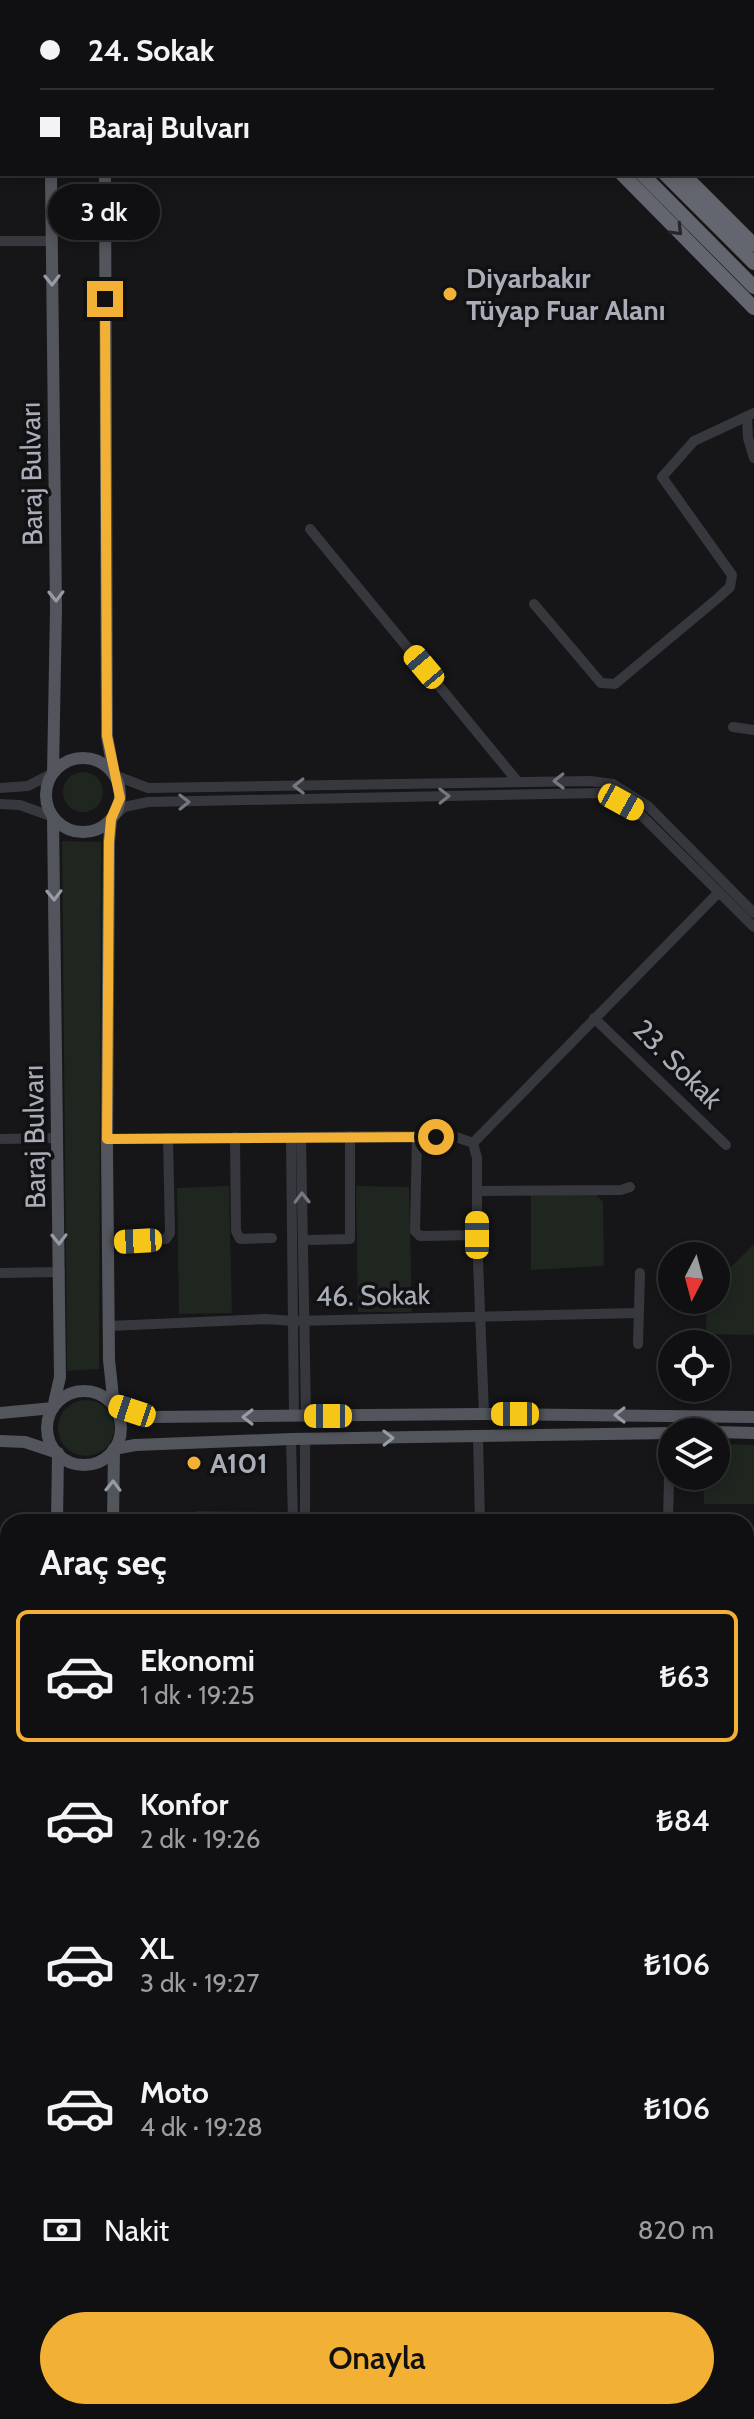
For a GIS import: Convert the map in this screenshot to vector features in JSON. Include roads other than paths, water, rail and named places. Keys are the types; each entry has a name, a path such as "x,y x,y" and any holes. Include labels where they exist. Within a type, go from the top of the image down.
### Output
{"highway":[{"path":"624,176 754,308"},
{"path":"644,176 754,287"},
{"path":"667,176 754,263"},
{"path":"685,176 754,245"}],"main road":[{"name":"Baraj Bulvarı","path":"51,176 56,609 53,773"},
{"path":"105,176 107,736 120,798 111,819 109,842 109,1326 114,1406 121,1427 114,1449 113,1514"},
{"path":"111,819 103,827 81,832 70,830 53,817 46,795 53,773 62,765 84,758 106,766 114,775"},
{"name":"Baraj Bulvarı","path":"53,817 60,1272 60,1377 53,1408"},
{"path":"658,1433 291,1439 135,1445 114,1449 105,1458 81,1464 68,1461 58,1453 51,1443 48,1419 53,1408 71,1393 83,1391 95,1392 114,1406 149,1417 484,1414 754,1417"},
{"path":"0,1413 53,1408"},
{"path":"730,1432 754,1433"},
{"path":"0,1441 25,1442 58,1453"},
{"path":"57,1514 58,1453"}],"street":[{"path":"0,241 52,241"},
{"path":"534,604 601,683 615,684 730,587 732,575 662,477 694,441 750,415 748,438 754,458"},
{"path":"310,529 518,782"},
{"path":"733,727 754,730"},
{"path":"0,788 28,786 53,773"},
{"path":"114,775 148,788 590,781 613,784 648,806 754,913"},
{"path":"111,819 124,807 148,802 602,793 636,810 754,927"},
{"path":"0,804 33,808 53,817"},
{"path":"473,1143 719,892"},
{"name":"23. Sokak","path":"594,1018 726,1145"},
{"path":"310,1240 350,1239 350,1136"},
{"path":"107,1139 417,1136 456,1137 473,1143"},
{"path":"417,1136 415,1231 420,1236 477,1235"},
{"path":"235,1137 236,1231 240,1239 272,1238"},
{"path":"296,1137 300,1416"},
{"path":"0,1139 58,1138"},
{"path":"108,1243 166,1239 170,1233 168,1138"},
{"path":"473,1143 477,1158 484,1414"},
{"path":"477,1191 610,1190 630,1187"},
{"path":"0,1273 60,1272"},
{"path":"638,1344 640,1273"},
{"name":"46. Sokak","path":"109,1326 265,1319 638,1313"},
{"path":"478,1437 480,1514"},
{"path":"291,1439 293,1514"},
{"path":"305,1439 305,1514"},
{"path":"668,1514 669,1490"}],"place":[{"name":"Diyarbakır Tüyap Fuar Alanı","path":"450,294"},
{"name":"A101","path":"194,1463"}]}
